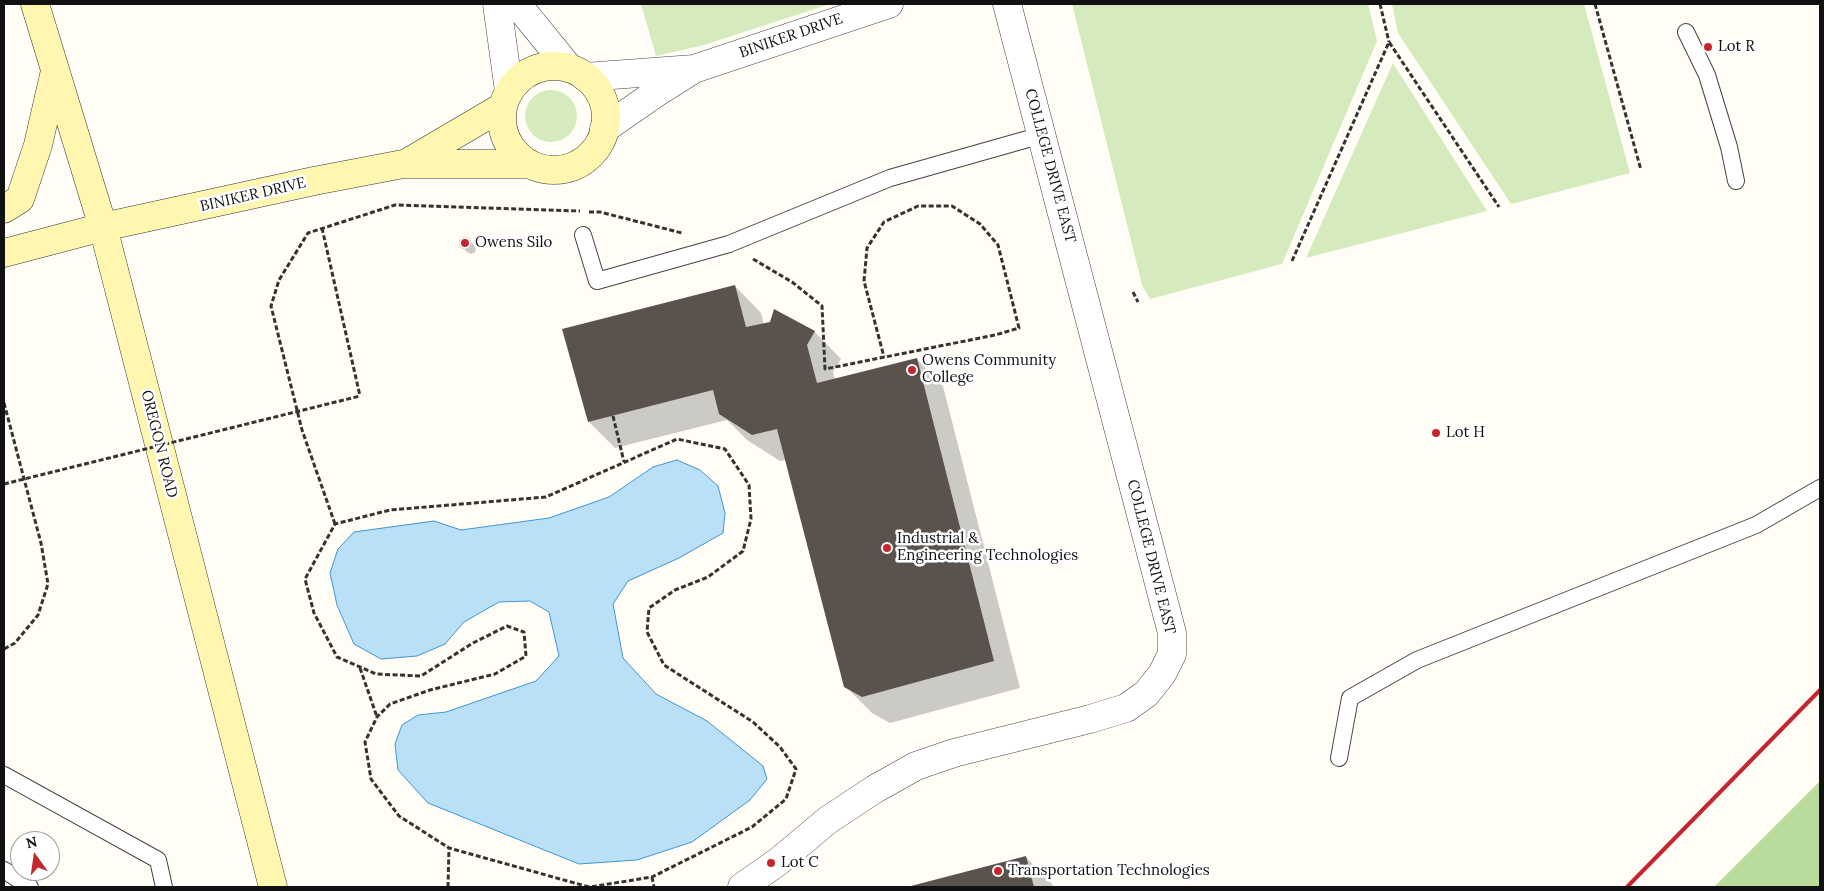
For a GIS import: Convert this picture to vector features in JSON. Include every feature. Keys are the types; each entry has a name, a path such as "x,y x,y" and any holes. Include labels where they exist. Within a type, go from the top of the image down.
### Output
{"main road":[{"name":"OREGON ROAD","path":"35,4 103,227 273,887"},
{"path":"552,66 577,72 597,89 604,105 606,123 602,139 592,154 579,164 562,170 545,170 528,164 515,154 506,143 501,123 506,99 520,78 535,70 552,66"},
{"path":"4,209 20,199 38,145 56,69"},
{"name":"BINIKER DRIVE","path":"403,164 506,99"},
{"name":"BINIKER DRIVE","path":"4,253 103,227 314,181 403,164 528,164"}],"street":[{"path":"497,4 506,99"},
{"path":"517,4 577,72"},
{"name":"BINIKER DRIVE","path":"604,130 694,69 889,4"},
{"name":"COLLEGE DRIVE EAST","path":"742,887 828,820 875,789 916,766 954,753 1090,719 1126,708 1146,694 1162,674 1172,654 1172,633 1007,4"},
{"name":"BINIKER DRIVE","path":"577,72 694,69"}],"lane":[{"path":"1686,32 1707,75 1729,148 1736,181"},
{"path":"583,235 597,281 728,244 890,178 1042,135"},
{"path":"1339,758 1350,698 1417,660 1756,526 1820,488"},
{"path":"4,775 158,860 164,887"},
{"path":"4,870 30,887"}],"path":[{"path":"1380,4 1389,42 1499,207"},
{"path":"1596,4 1641,170"},
{"path":"1292,261 1389,42"},
{"path":"4,484 360,396 322,228"},
{"path":"1133,292 1138,302"},
{"path":"4,403 41,543 48,584 38,615 15,643 4,649"},
{"path":"612,416 624,462"},
{"path":"677,439 725,450 749,485 751,520 744,551 708,577 675,590 650,608 647,632 664,665 753,722 780,747 796,769 786,799 752,827 652,877 590,887 449,848 399,816 371,780 365,742 377,717 390,704 430,690 495,674 526,656 524,632 507,626 473,643 421,676 376,674 360,667 337,657 314,613 305,579 335,524 390,510 546,497 677,439"},
{"path":"360,667 377,717"},
{"path":"448,887 449,848"},
{"path":"652,877 654,887"}],"green space":[{"path":"641,4 830,4 704,45 656,56"},
{"path":"1072,4 1368,4 1377,41 1282,264 1150,299 1142,285"},
{"path":"1392,4 1584,4 1630,173 1511,204 1398,33"},
{"path":"1393,63 1487,211 1306,258"},
{"path":"551,90 561,92 569,98 575,106 577,116 575,126 569,134 561,140 551,142 541,140 533,134 527,126 525,116 527,106 533,98 541,92"},
{"path":"1820,781 1820,887 1714,887"}],"water":[{"path":"677,460 700,470 718,486 725,513 723,533 679,558 628,581 613,604 623,658 656,694 707,721 763,766 767,779 750,800 692,842 637,860 579,864 428,803 398,770 395,744 402,725 418,715 446,712 536,681 559,656 549,612 530,601 499,602 464,622 445,644 417,656 381,659 354,644 337,605 330,573 338,549 354,532 434,521 461,530 549,518 609,497 653,467"}],"building":[{"name":"Owens Silo","path":"463,237 467,237 471,243 467,249 463,249 459,245 459,241"},
{"name":"Industrial & Engineering Technologies","path":"735,285 746,327 770,322 774,309 815,331 807,345 817,383 917,358 994,661 862,697 844,687 777,429 752,435 719,414 713,390 588,422 562,329"},
{"name":"Transportation Technologies","path":"1026,856 1034,887 907,887"}],"railway":[{"path":"1627,887 1820,690"}],"place":[{"name":"Lot R","path":"1708,47"},
{"name":"Owens Silo","path":"465,243"},
{"name":"Owens Community College","path":"912,370"},
{"name":"Lot H","path":"1436,433"},
{"name":"Industrial & Engineering Technologies","path":"887,548"},
{"name":"Lot C","path":"771,863"},
{"name":"Transportation Technologies","path":"998,871"}]}
